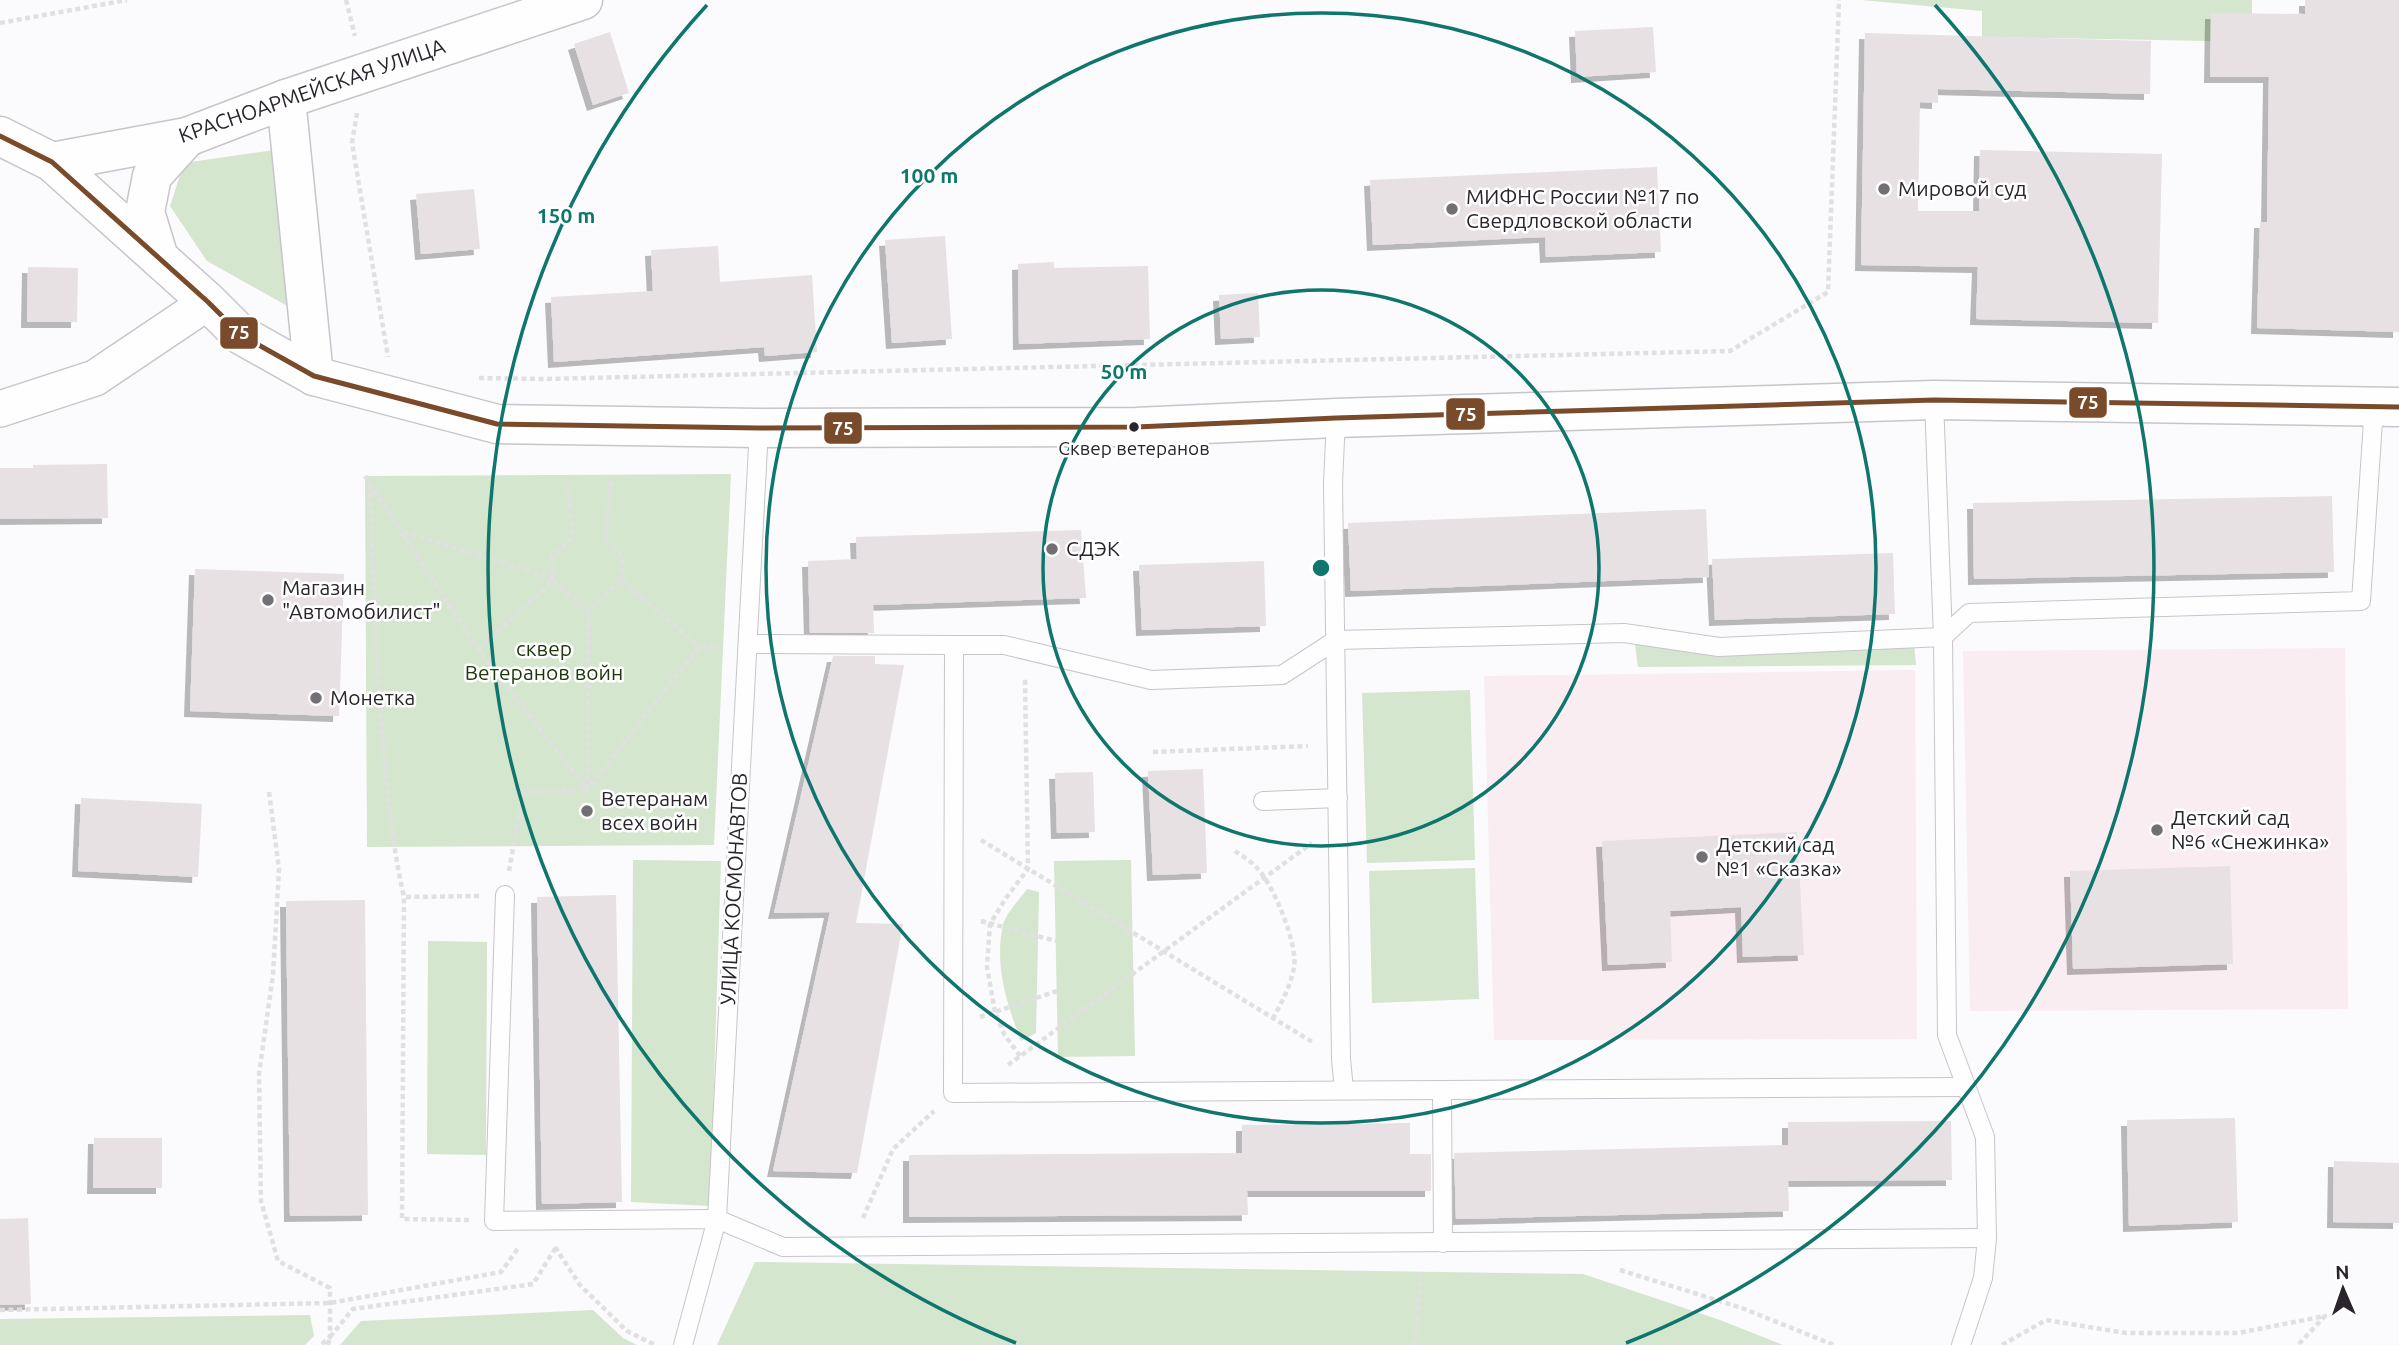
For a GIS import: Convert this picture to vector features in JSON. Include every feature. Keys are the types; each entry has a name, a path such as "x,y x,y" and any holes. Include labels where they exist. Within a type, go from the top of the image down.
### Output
{"main road":[{"name":"КРАСНОАРМЕЙСКАЯ УЛИЦА","path":"52,162 187,137 286,99 583,0"},
{"path":"286,99 314,376"},
{"path":"0,136 52,162 241,335 314,376 496,424 759,428 1136,427 1336,418 1934,400 2386,407"},
{"path":"159,258 145,212 152,176 187,137"}],"street":[{"path":"0,409 95,378 208,302"}],"lane":[{"path":"1934,400 1943,637 1947,1035 1984,1136 1987,1238 1983,1278 1961,1345"},
{"path":"748,644 1004,645 1151,680 1282,675 1336,640 1624,633 1720,647 1943,637 1969,614 2361,601 2386,407"},
{"path":"1336,418 1334,483 1337,744 1341,1059 1344,1090"},
{"name":"УЛИЦА КОСМОНАВТОВ","path":"683,1345 717,1219 759,428"},
{"path":"954,645 953,1093 1966,1087"},
{"path":"1263,801 1338,798"},
{"path":"505,895 494,1221 717,1219 783,1247 1987,1238"},
{"path":"1442,1090 1443,1243"}],"path":[{"path":"0,23 127,0"},
{"path":"468,377 545,379 1730,351 1828,292 1839,0"},
{"path":"364,73 352,143 389,362"},
{"path":"365,476 478,649 587,790"},
{"path":"478,649 553,579 552,556 572,538 568,482"},
{"path":"587,790 589,612 621,579 622,556 605,540 611,482"},
{"path":"370,484 376,665 391,826 404,897 402,1219 494,1221"},
{"path":"402,532 553,579 589,612"},
{"path":"621,579 699,647 748,644"},
{"path":"587,790 699,647"},
{"path":"1020,1056 1004,1034 995,1012 988,967 990,924 1028,869 1025,650"},
{"path":"1153,751 1337,744"},
{"path":"404,897 505,895 523,792 587,790"},
{"path":"269,792 278,869 273,975 259,1074 261,1201 278,1261 330,1288 328,1345"},
{"path":"953,824 1341,1059"},
{"path":"851,1246 894,1149 953,1093 980,1085 1338,824"},
{"path":"1235,851 1264,877 1276,895 1289,932 1295,965 1286,996 1273,1018"},
{"path":"953,915 1056,941"},
{"path":"953,1027 1057,991"},
{"path":"0,1310 330,1303 501,1272 540,1220 580,1285 626,1331 655,1345"},
{"path":"321,1345 353,1309 533,1284 573,1220"},
{"path":"1413,1345 1418,1320 1420,1243"},
{"path":"1608,1267 1742,1308 1834,1345"},
{"path":"2002,1345 2046,1320 2126,1333 2238,1333 2325,1317 2298,1345"}],"shaded area":[{"name":"Детский сад №6 «Снежинка»","path":"2345,648 2348,1009 1970,1011 1963,651"},
{"name":"Детский сад №1 «Сказка»","path":"1915,670 1917,1039 1494,1040 1484,676"}],"green space":[{"path":"1861,0 2252,0 2252,14 2211,41 1982,37 1982,11"},
{"path":"281,149 300,313 207,261 170,206 184,163"},
{"name":"сквер Ветеранов войн","path":"731,474 714,845 367,847 365,476"},
{"path":"1641,640 1914,643 1916,665 1638,667 1635,645"},
{"path":"1470,690 1475,860 1367,863 1362,693"},
{"path":"633,860 721,861 710,1206 631,1202"},
{"path":"1131,860 1135,1056 1058,1057 1054,861"},
{"path":"1475,868 1479,999 1372,1003 1369,871"},
{"path":"1027,889 1039,892 1036,1033 1021,1041 1003,984 1000,955 1003,925"},
{"path":"428,941 487,942 486,1155 427,1154"},
{"path":"755,1262 1583,1274 1720,1320 1783,1345 717,1345"},
{"path":"593,1310 623,1338 637,1345 340,1345 361,1321"},
{"path":"310,1315 314,1336 305,1345 0,1345 0,1319"}],"building":[{"path":"2305,0 2399,0 2399,332 2257,328 2260,222 2267,222 2269,77 2210,77 2211,13 2305,14"},
{"path":"1653,27 1656,72 1577,77 1575,31"},
{"path":"610,32 629,93 593,105 574,44"},
{"path":"1865,33 2151,41 2150,94 1938,89 1938,103 1920,102 1918,211 1979,211 1980,150 2162,154 2158,323 1976,319 1978,267 1861,265"},
{"path":"1657,167 1661,252 1546,257 1545,237 1373,245 1370,180"},
{"path":"474,189 480,249 421,254 416,194"},
{"path":"945,236 952,339 892,343 885,240"},
{"path":"718,246 720,282 812,275 817,352 765,356 764,347 554,362 551,297 653,291 651,250"},
{"path":"1054,262 1054,268 1148,266 1150,339 1019,344 1018,264"},
{"path":"28,267 78,268 77,322 27,322"},
{"path":"1258,293 1260,337 1221,339 1219,295"},
{"path":"107,464 108,518 0,519 0,468"},
{"path":"2332,496 2334,572 1974,579 1973,503"},
{"path":"1706,509 1709,577 1351,591 1348,523"},
{"path":"1081,530 1086,598 873,605 874,633 810,633 808,561 857,559 856,537"},
{"path":"1893,553 1895,614 1715,620 1712,559"},
{"path":"1264,561 1266,626 1142,630 1139,565"},
{"path":"195,569 344,574 339,716 190,711"},
{"path":"833,656 875,656 875,664 904,665 856,923 903,924 857,1173 773,1171 830,912 774,913"},
{"path":"1203,769 1207,873 1153,875 1148,771"},
{"path":"1093,772 1095,832 1057,833 1055,773"},
{"path":"81,798 202,804 198,877 78,871"},
{"path":"1797,832 1804,955 1743,957 1741,907 1670,911 1672,962 1608,965 1602,841"},
{"path":"2230,866 2233,964 2073,969 2070,871"},
{"path":"616,895 622,1202 542,1204 537,897"},
{"path":"365,900 368,1215 290,1216 286,901"},
{"path":"2235,1118 2238,1222 2129,1226 2127,1120"},
{"path":"1951,1121 1952,1180 1788,1181 1789,1211 1456,1219 1454,1153 1788,1145 1788,1122"},
{"path":"1410,1123 1410,1154 1431,1154 1431,1191 1247,1191 1248,1215 909,1217 909,1155 1242,1153 1242,1125"},
{"path":"94,1138 162,1138 162,1188 93,1188"},
{"path":"2334,1161 2399,1163 2399,1223 2333,1222"},
{"path":"28,1218 31,1304 0,1305 0,1219"}],"transit line":[{"name":"75","path":"0,136 52,162 241,335 314,376 497,424 759,428 1136,427 1336,418 1934,400 2399,407"}],"place":[{"name":"Мировой суд","path":"1884,189"},
{"name":"МИФНС России №17 по Свердловской области","path":"1452,209"},
{"name":"Сквер ветеранов","path":"1134,427"},
{"name":"СДЭК","path":"1052,549"},
{"name":"Магазин \"Автомобилист\"","path":"268,600"},
{"name":"Монетка","path":"316,698"},
{"name":"Ветеранам всех войн","path":"587,811"},
{"name":"Детский сад №6 «Снежинка»","path":"2157,830"},
{"name":"Детский сад №1 «Сказка»","path":"1702,857"}]}
